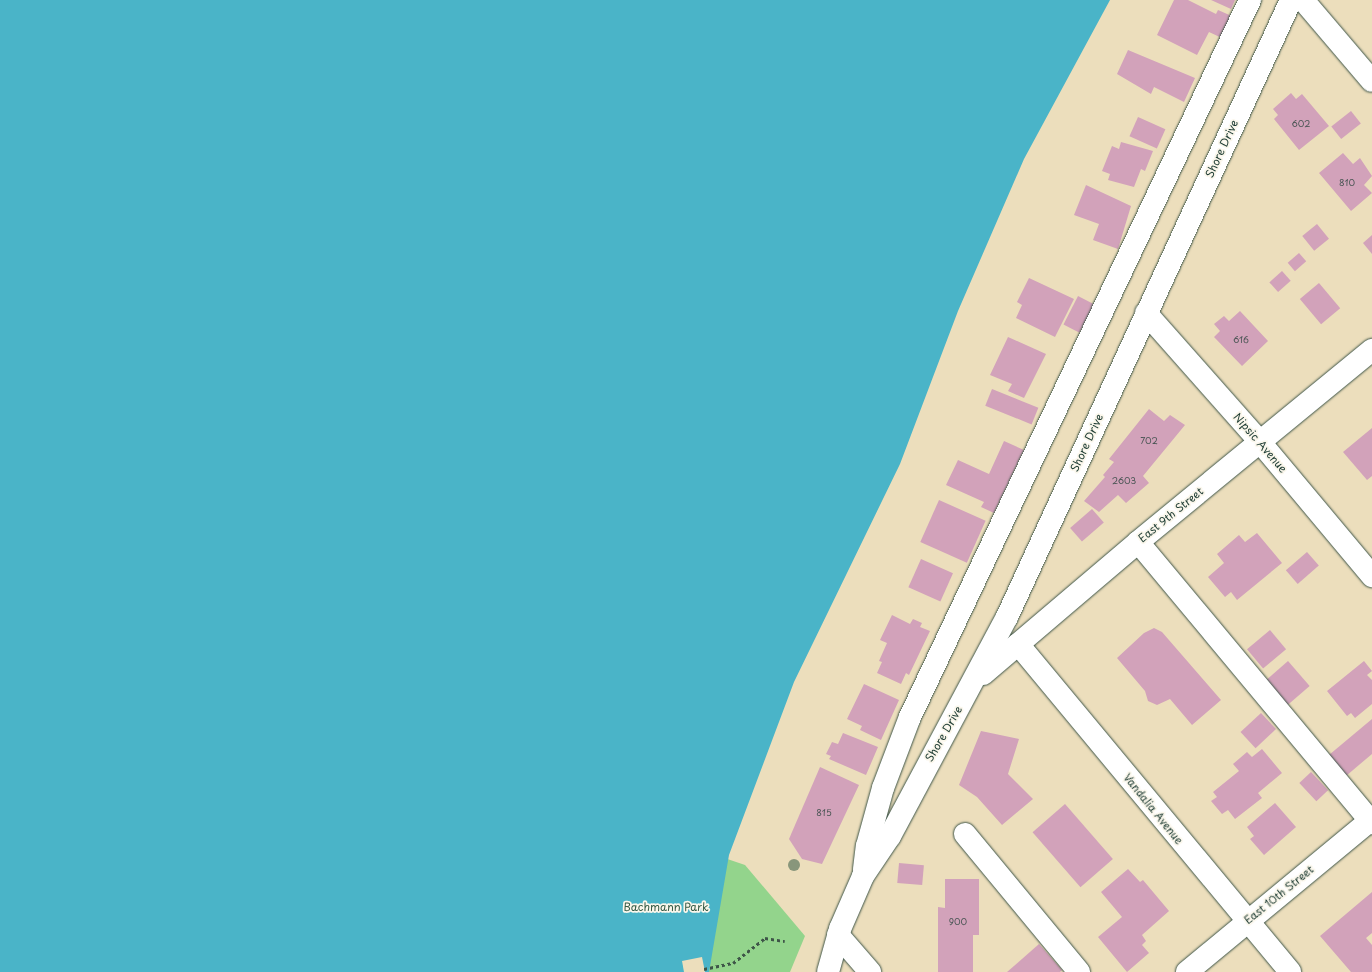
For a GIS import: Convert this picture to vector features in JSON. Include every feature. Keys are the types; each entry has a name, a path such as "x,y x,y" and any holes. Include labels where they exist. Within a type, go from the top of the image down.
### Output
{"street":[{"name":"Shore Drive","path":"863,876 867,846 883,788 910,717 1250,0"},
{"name":"Shore Drive","path":"828,972 838,935 863,876 890,836 1007,617 1146,313 1292,0"},
{"path":"1303,0 1372,81"},
{"name":"Nipsic Avenue","path":"1146,313 1260,442 1372,576"},
{"name":"East 9th Street","path":"973,683 1138,542 1372,350"},
{"path":"1138,542 1371,821"},
{"name":"Vandalia Avenue","path":"1018,644 1246,922 1290,972"},
{"name":"East 10th Street","path":"1188,972 1246,922 1371,821"},
{"path":"965,834 1079,972"},
{"path":"838,935 870,972"}],"path":[{"path":"704,969 728,965 746,954 755,943 765,938 785,941"}],"green space":[{"name":"Bachmann Park","path":"624,824 745,865 805,936 790,972 605,972"}],"water":[{"path":"0,0 1110,0 1024,159 958,311 900,464 794,682 729,855 709,972 0,972"}],"pier":[{"path":"702,957 705,972 684,972 682,961"}],"building":[{"path":"1174,0 1188,0 1216,14 1218,10 1234,17 1224,39 1209,32 1197,55 1157,35"},
{"path":"1211,0 1235,0 1231,9"},
{"path":"1128,50 1195,78 1184,102 1154,87 1151,94 1117,74"},
{"path":"1291,93 1296,99 1302,94 1329,126 1299,150 1274,119 1278,115 1273,109"},
{"path":"1351,111 1361,124 1341,139 1331,126"},
{"path":"1138,117 1165,129 1157,148 1129,136"},
{"path":"1121,142 1153,151 1145,171 1141,169 1134,187 1108,180 1110,174 1102,171 1112,146 1119,149"},
{"path":"1343,153 1353,164 1360,158 1372,176 1364,185 1372,193 1351,211 1319,173"},
{"path":"1086,185 1131,206 1118,249 1093,240 1099,224 1074,215"},
{"path":"1317,224 1329,239 1314,251 1302,236"},
{"path":"1372,235 1372,254 1363,243"},
{"path":"1299,253 1306,261 1295,271 1288,263"},
{"path":"1282,271 1291,281 1278,292 1269,282"},
{"path":"1029,278 1074,299 1055,337 1016,318 1022,305 1017,302"},
{"path":"1319,283 1340,308 1321,324 1300,299"},
{"path":"1078,296 1094,304 1080,333 1063,325"},
{"path":"1240,311 1268,341 1242,366 1214,337 1220,331 1214,324 1224,316 1229,321"},
{"path":"1008,337 1046,354 1024,398 1008,391 1012,384 990,375"},
{"path":"992,389 1038,408 1032,424 985,406"},
{"path":"1149,409 1164,421 1170,415 1185,425 1143,476 1149,483 1126,503 1118,495 1099,512 1084,501 1105,477 1103,475 1114,462 1109,459"},
{"path":"1372,428 1372,476 1367,480 1343,452"},
{"path":"1004,441 1024,450 994,513 981,507 984,502 946,485 958,460 989,474"},
{"path":"939,500 986,521 967,563 920,542"},
{"path":"1092,509 1104,523 1082,542 1070,528"},
{"path":"1257,533 1282,563 1237,600 1231,592 1225,597 1208,577 1224,563 1217,554 1239,535 1245,542"},
{"path":"1307,552 1319,566 1298,584 1286,570"},
{"path":"921,559 953,573 940,602 908,587"},
{"path":"892,615 910,624 913,619 922,623 920,627 930,631 909,675 906,673 901,684 877,673 882,662 879,661 887,643 880,640"},
{"path":"1154,628 1162,632 1221,700 1192,725 1170,699 1157,705 1148,701 1145,691 1117,658 1144,633"},
{"path":"1270,630 1286,649 1263,668 1247,649"},
{"path":"1288,661 1310,686 1285,708 1263,683"},
{"path":"1364,661 1372,671 1367,675 1372,680 1372,704 1355,718 1351,713 1347,716 1327,691"},
{"path":"864,684 899,700 881,740 860,730 862,726 847,719"},
{"path":"1261,713 1276,729 1256,748 1241,732"},
{"path":"1372,719 1372,754 1340,781 1323,760"},
{"path":"981,731 1019,739 1008,774 1033,799 1002,825 977,797 959,785"},
{"path":"843,733 878,747 866,775 829,759 831,756 826,754 832,742 838,744"},
{"path":"1262,749 1282,773 1258,793 1262,798 1235,819 1228,810 1222,814 1211,801 1217,797 1213,792 1239,771 1233,764 1247,752 1252,757"},
{"path":"820,767 859,785 822,864 802,859 789,839"},
{"path":"1311,772 1328,790 1316,801 1299,783"},
{"path":"1275,803 1296,827 1264,855 1250,839 1254,836 1247,827"},
{"path":"1065,804 1113,859 1080,887 1033,832"},
{"path":"899,863 924,865 922,885 897,883"},
{"path":"1128,869 1140,882 1143,880 1169,911 1142,935 1146,941 1142,945 1149,953 1127,972 1098,937 1122,917 1101,892"},
{"path":"945,879 979,879 979,935 973,935 973,972 938,972 938,907 945,908"},
{"path":"1372,892 1372,933 1366,938 1372,945 1372,972 1351,972 1320,936"},
{"path":"1039,944 1062,970 1060,972 1007,972"}]}
